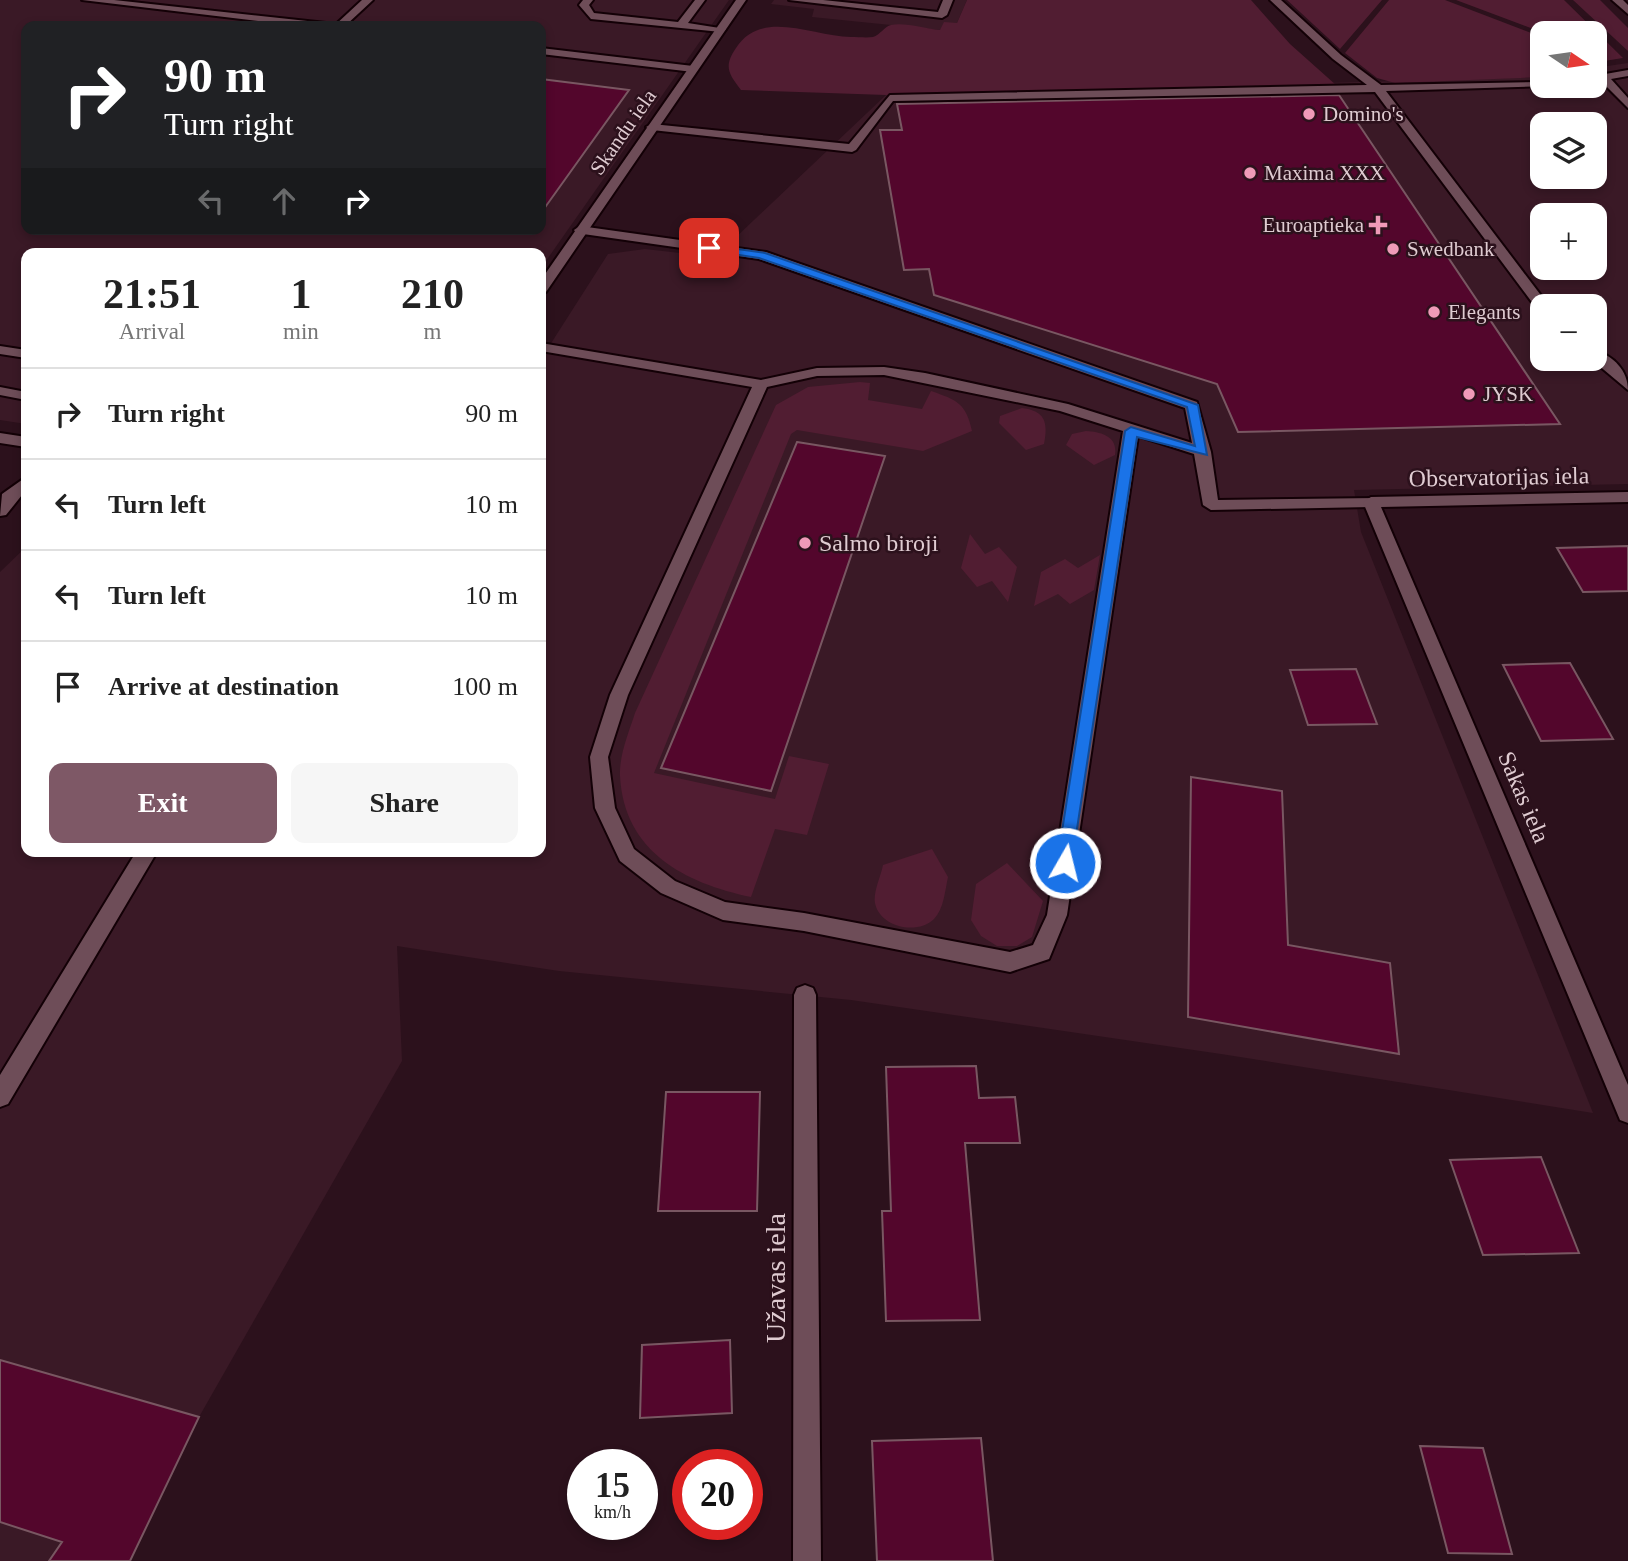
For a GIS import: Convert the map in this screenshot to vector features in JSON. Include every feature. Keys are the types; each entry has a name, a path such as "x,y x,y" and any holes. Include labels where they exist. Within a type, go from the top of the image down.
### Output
{"street":[{"path":"87,0 280,21"},
{"path":"345,21 368,0"},
{"path":"588,0 584,5 591,16 721,29"},
{"path":"601,0 598,4 606,8 666,14 679,6"},
{"path":"681,25 699,0"},
{"name":"Skandu iela","path":"546,281 741,0"},
{"path":"794,0 942,15 948,0"},
{"path":"1275,0 1337,57 1379,89 1533,294"},
{"path":"1617,0 1628,11"},
{"path":"546,52 693,69"},
{"path":"1607,77 1628,73"},
{"path":"652,127 852,148 890,98 1530,85"},
{"path":"1607,85 1628,105"},
{"path":"546,348 761,384 817,372 884,371 1020,396 1203,452 1192,405 761,255 580,230"},
{"path":"5,351 21,341"},
{"path":"1607,364 1628,386"},
{"path":"0,391 21,395"},
{"path":"0,438 21,441"},
{"path":"0,510 21,486"},
{"name":"Observatorijas iela","path":"1371,502 1628,497"},
{"name":"Sakas iela","path":"1371,502 1628,1112"},
{"path":"0,1096 144,857"},
{"name":"Užavas iela","path":"805,995 807,1561"}],"lane":[{"path":"761,384 619,695 599,757 605,808 627,855 668,887 723,911 804,922 1010,962 1041,952 1057,915 1131,431"},
{"path":"1203,452 1211,505 1371,502"}],"shaded area":[{"path":"0,0 729,0 546,261 546,248 21,248 21,423 0,420"},
{"path":"774,0 967,0 957,23 940,30 812,17 814,9 771,4"},
{"path":"967,0 1251,0 1290,44 1336,85 886,95 741,90 729,70 736,48 747,36 759,29 789,28 836,36 865,37 876,36 889,26 897,24 940,30 944,22 957,23"},
{"path":"1287,0 1382,0 1340,49"},
{"path":"1389,0 1445,0 1530,32 1530,77 1395,83 1377,78 1345,53"},
{"path":"1456,0 1564,0 1585,21 1530,21 1530,28"},
{"path":"1573,0 1600,0 1628,28 1628,51 1607,32 1607,21 1596,21"},
{"path":"1607,42 1623,58 1607,61"},
{"path":"1628,63 1628,484 1354,490 1361,532 1593,1113 1221,1054 851,1000 559,971 397,946 402,1061 199,1417 130,1561 0,1561 0,572 21,552 21,857 546,857 546,351 608,254 645,249 715,257 886,95 1530,77 1530,98 1607,98 1607,66"},
{"path":"870,383 868,400 922,409 931,391 948,397 963,408 972,431 923,451 797,430 791,434 654,773 775,799 789,756 829,764 807,835 775,829 751,897 703,883 682,873 662,860 646,844 633,825 624,802 620,776 623,752 635,713 776,405 808,387"},
{"path":"1022,408 1041,415 1046,430 1044,444 1026,450 999,423 1000,416"},
{"path":"1097,432 1111,439 1115,455 1094,465 1066,445 1072,434"},
{"path":"970,534 985,554 999,547 1017,567 1008,602 992,581 977,587 961,568"},
{"path":"1100,555 1094,590 1070,604 1058,594 1034,606 1041,572 1065,559 1078,568"},
{"path":"932,849 948,877 940,910 934,919 919,927 910,928 892,923 878,912 875,903 883,865"},
{"path":"1007,863 1043,901 1032,937 1017,946 997,946 981,936 971,920 976,884"}],"building":[{"path":"546,80 629,90 546,206"},
{"path":"1339,95 1560,424 1238,432 1217,384 934,295 929,269 904,270 880,130 902,130 897,104"},
{"name":"Salmo biroji","path":"797,442 885,456 771,791 661,768"},
{"path":"1628,546 1628,591 1583,592 1557,548"},
{"path":"1570,663 1613,739 1541,741 1503,665"},
{"path":"1356,669 1377,724 1308,725 1290,670"},
{"path":"1191,777 1282,791 1288,945 1390,963 1399,1054 1188,1017"},
{"path":"976,1066 979,1098 1015,1097 1020,1143 965,1143 980,1320 886,1321 882,1211 891,1211 886,1067"},
{"path":"666,1092 760,1092 757,1211 658,1211"},
{"path":"1541,1157 1579,1253 1483,1255 1450,1160"},
{"path":"730,1340 732,1413 640,1418 642,1345"},
{"path":"0,1360 199,1417 130,1561 49,1561 62,1542 0,1522"},
{"path":"981,1438 993,1561 877,1561 872,1441"},
{"path":"1420,1446 1483,1448 1512,1554 1448,1553"}],"place":[{"name":"Domino's","path":"1309,114"},
{"name":"Maxima XXX","path":"1250,173"},
{"name":"Euroaptieka","path":"1378,225"},
{"name":"Swedbank","path":"1393,249"},
{"name":"Elegants","path":"1434,312"},
{"name":"JYSK","path":"1469,394"},
{"name":"Salmo biroji","path":"805,543"}],"route":[{"path":"709,248 761,255 1192,405 1203,452 1131,431 1065,863"}]}
